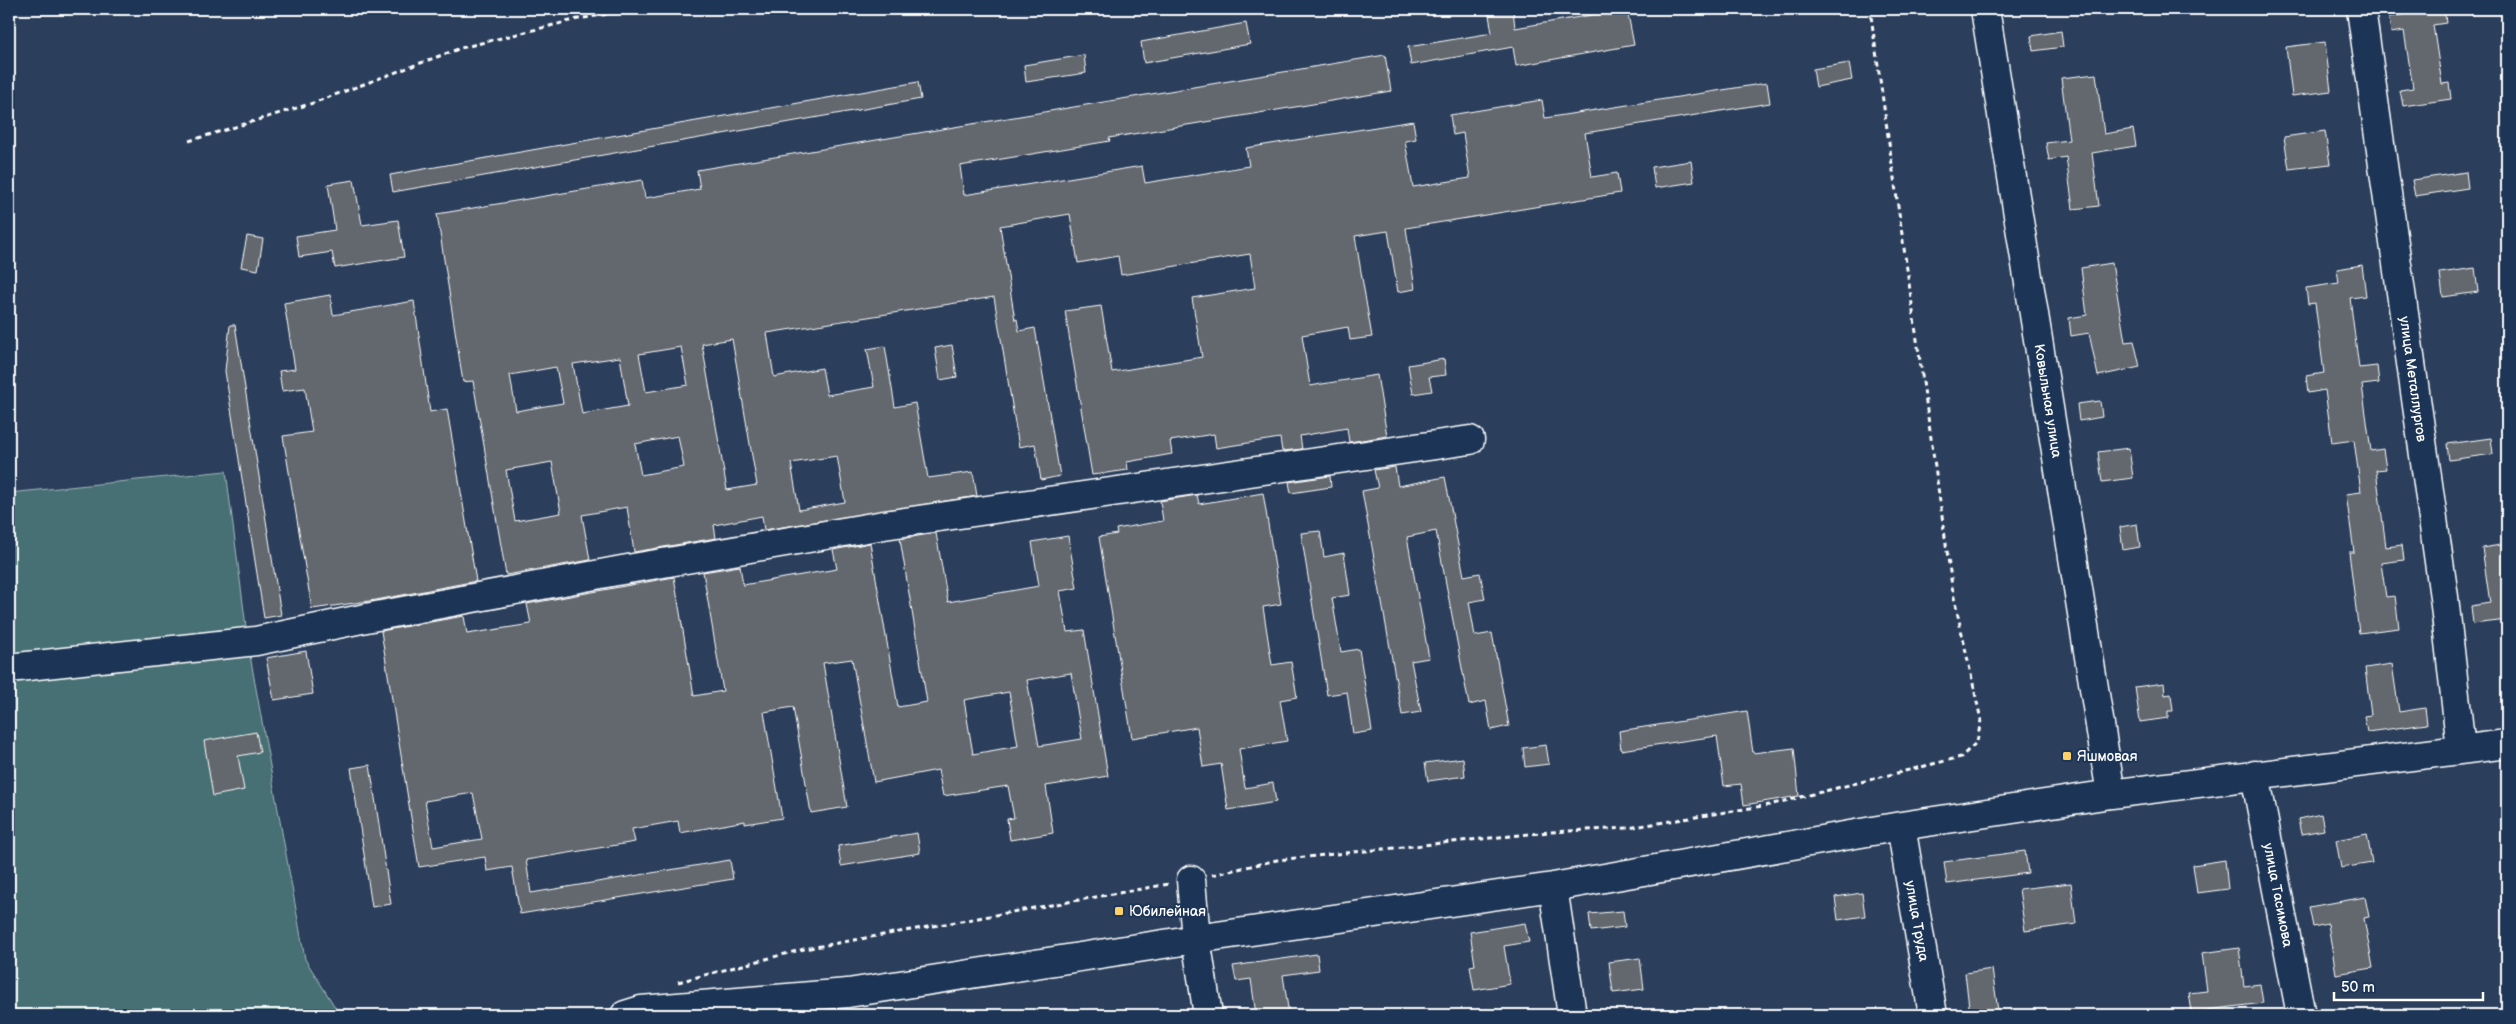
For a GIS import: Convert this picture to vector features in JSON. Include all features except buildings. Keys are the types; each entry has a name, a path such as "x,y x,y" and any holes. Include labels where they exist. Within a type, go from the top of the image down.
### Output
{"street":[{"name":"Ковыльная улица","path":"1985,9 2111,794"},
{"name":"улица Металлургов","path":"2361,9 2444,597 2461,749"},
{"path":"9,668 256,641 366,618 613,572 884,525 1470,440"},
{"path":"625,1015 641,1010 850,1004 1196,939 1553,888 1901,826 2111,794 2507,744"},
{"name":"улица Тасимова","path":"2255,775 2301,1015"},
{"name":"улица Труда","path":"1901,826 1933,1015"},
{"path":"1191,880 1196,939 1208,1015"},
{"path":"1553,888 1572,1015"}],"path":[{"path":"189,141 313,103 461,48 578,19 638,9"},
{"path":"670,984 804,949 1191,880 1277,860 1549,832 1628,828 1769,805 1960,757 1977,742 1981,720 1953,594 1870,9"}],"green space":[{"path":"226,471 249,650 305,959 340,1015 9,1015 9,493"}],"place":[{"name":"Яшмовая","path":"2067,756"},
{"name":"Юбилейная","path":"1119,911"}]}
